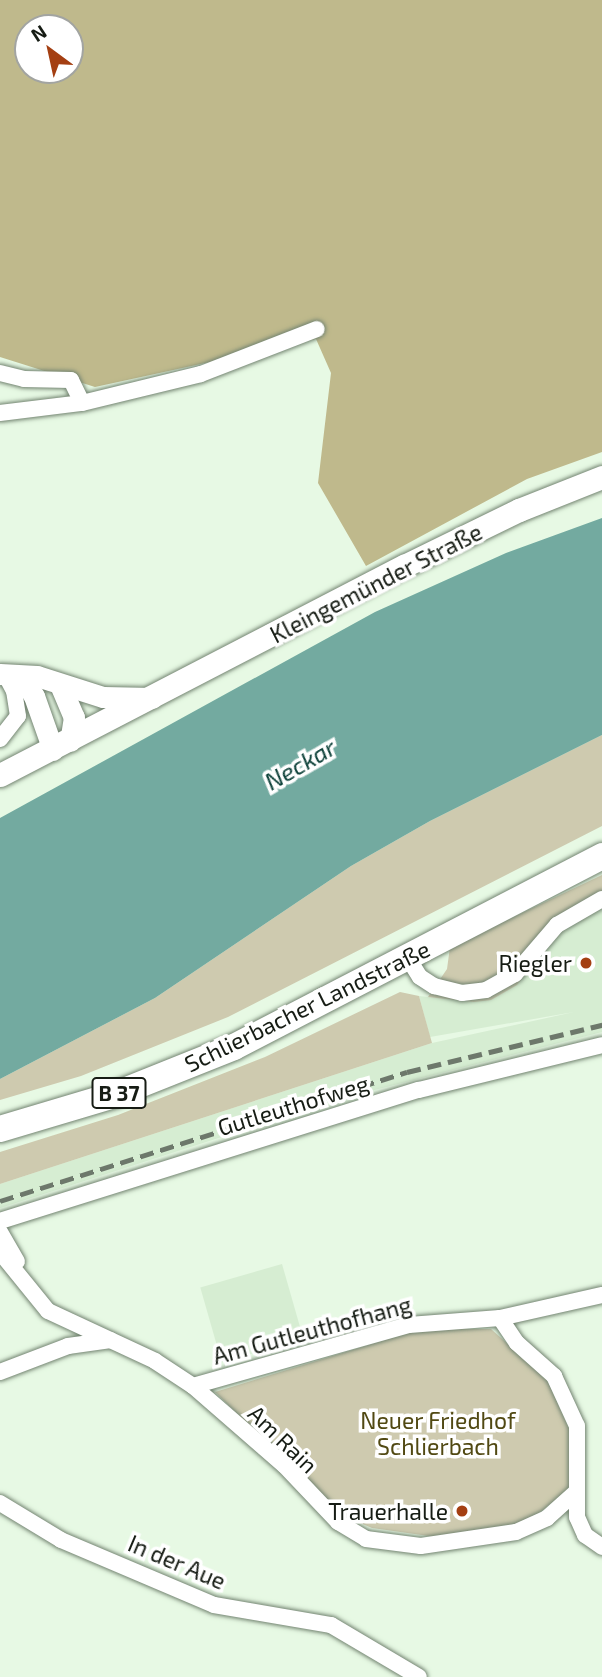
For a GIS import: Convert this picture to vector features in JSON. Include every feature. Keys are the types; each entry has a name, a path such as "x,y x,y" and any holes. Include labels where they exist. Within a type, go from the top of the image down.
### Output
{"main road":[{"name":"Kleingemünder Straße","path":"0,775 154,698 416,560 602,477"},
{"name":"Schlierbacher Landstraße","path":"0,1129 114,1095 209,1058 602,856"}],"street":[{"path":"0,413 82,403 212,371 317,329"},
{"path":"0,373 24,379 72,380 82,403"},
{"path":"8,675 34,696 61,746"},
{"path":"0,739 18,716 8,675"},
{"name":"Kleingemünder Straße","path":"8,675 37,676 61,687 103,697 154,698"},
{"path":"61,687 74,718 61,746"},
{"path":"408,958 420,977 434,986 462,993 486,990 515,974 557,925 602,899"},
{"name":"Gutleuthofweg","path":"0,1221 419,1090 602,1045"},
{"path":"0,1232 16,1259 19,1278"},
{"name":"Am Gutleuthofhang","path":"0,1252 48,1311 113,1340 193,1386 409,1325 500,1318 602,1294"},
{"path":"500,1318 517,1343 554,1376 577,1426 577,1517 585,1535 602,1547"},
{"path":"0,1373 68,1346 113,1340"},
{"name":"Am Rain","path":"193,1386 284,1465 338,1522 366,1539 422,1546 516,1532 547,1518 575,1493"},
{"name":"In der Aue","path":"0,1503 61,1540 214,1605 331,1625 419,1677"}],"shaded area":[{"path":"0,0 602,0 602,452 527,479 366,566 318,483 331,373 316,339 95,387 0,357"},
{"path":"602,903 602,1032 343,1098 0,1208 0,1184 432,1043 574,1012 430,1037 419,996 474,1002 558,932"},
{"path":"282,1264 303,1339 222,1362 200,1287"}],"green space":[{"path":"602,735 602,826 228,1017 81,1076 0,1100 0,1079 155,998 351,866 430,821"},
{"path":"602,875 602,903 558,932 517,985 491,1000 474,1002 428,997 447,969 450,947"},
{"path":"400,992 419,996 432,1043 0,1184 0,1152 118,1115 265,1057"},
{"name":"Neuer Friedhof Schlierbach","path":"421,1329 491,1329 547,1379 569,1429 574,1458 568,1490 529,1521 495,1532 443,1538 372,1528 339,1514 215,1392"}],"water":[{"name":"Neckar","path":"602,518 602,735 430,821 351,866 155,998 0,1079 0,818 375,612 506,553"}],"railway":[{"path":"0,1201 407,1072 602,1025"}],"place":[{"name":"Riegler","path":"586,963"},
{"name":"Trauerhalle","path":"462,1511"}]}
